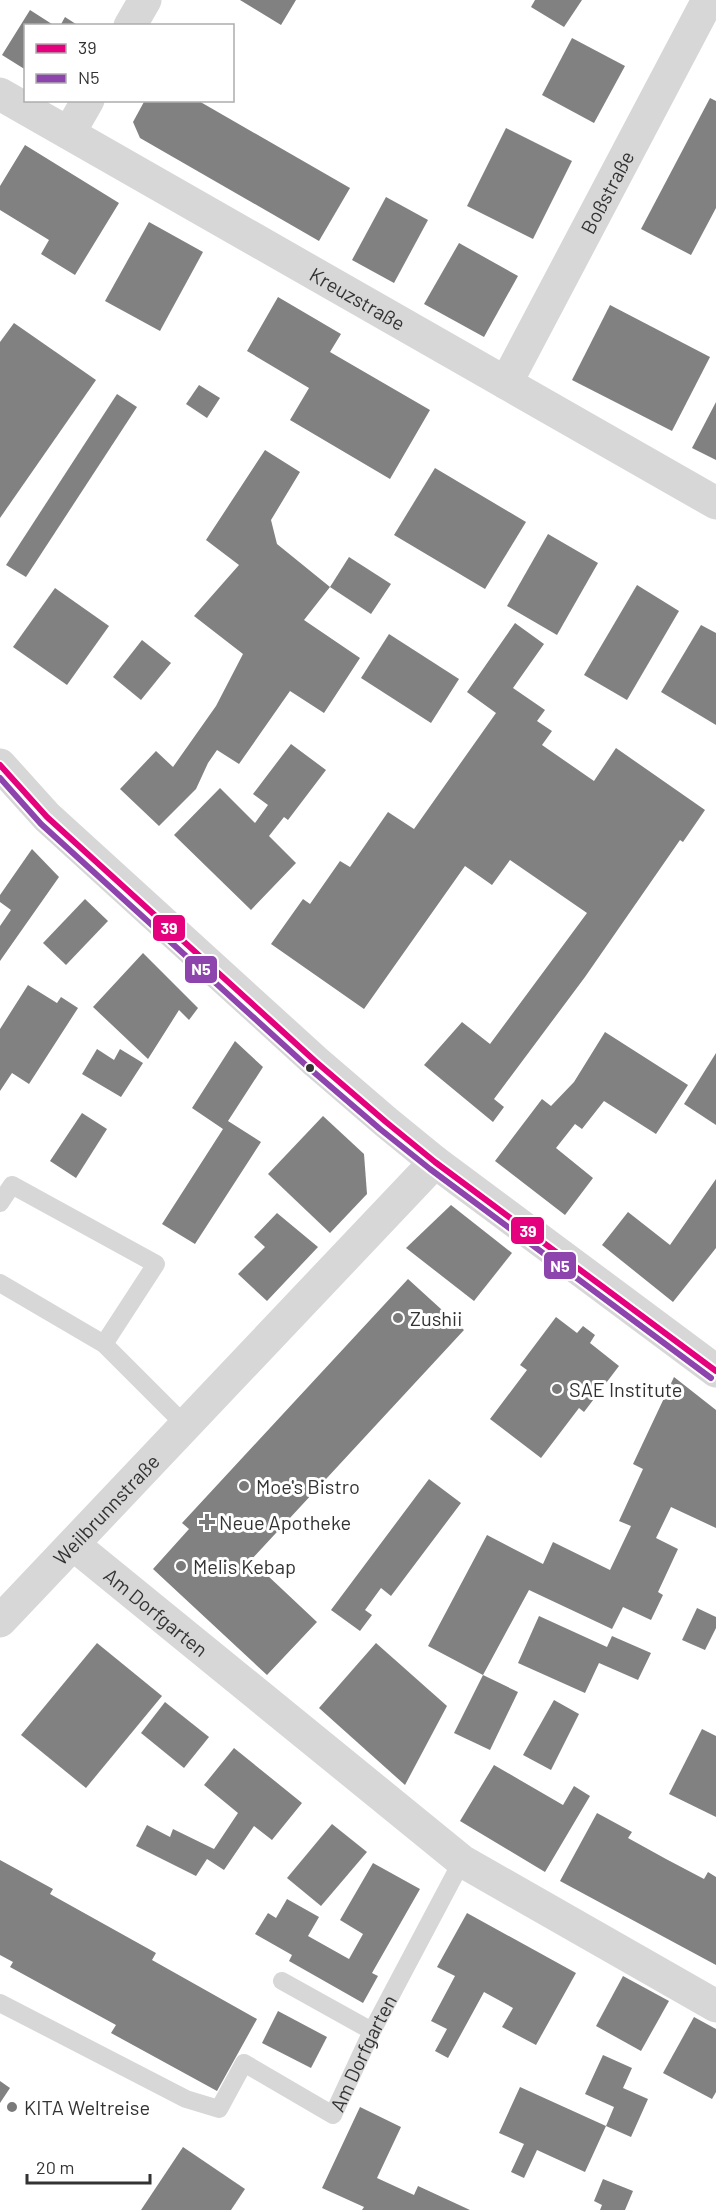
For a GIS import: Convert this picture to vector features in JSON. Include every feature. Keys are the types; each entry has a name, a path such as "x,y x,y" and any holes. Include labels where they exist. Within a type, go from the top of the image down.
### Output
{"street":[{"path":"131,24 145,0"},
{"name":"Boßstraße","path":"506,383 709,0"},
{"name":"Kreuzstraße","path":"0,94 716,503"},
{"path":"69,133 86,102"},
{"path":"0,765 47,817 315,1061 435,1162 716,1371"},
{"name":"Weilbrunnstraße","path":"0,1621 435,1162"},
{"name":"Am Dorfgarten","path":"74,1545 462,1861 716,2006"}],"lane":[{"path":"709,0 716,3"},
{"path":"0,1203 12,1185 156,1264 104,1344"},
{"path":"0,1282 104,1344 186,1426"},
{"name":"Am Dorfgarten","path":"0,2003 186,2099 219,2109 244,2063 333,2115 372,2031 462,1861"},
{"path":"282,1981 372,2031"}],"building":[{"path":"240,0 296,0 281,25"},
{"path":"535,0 582,0 564,27 531,7"},
{"path":"30,10 52,24 24,24 24,69 2,55"},
{"path":"65,17 76,24 61,24"},
{"path":"572,38 625,66 594,123 542,95"},
{"path":"710,98 716,101 716,208 691,255 641,229"},
{"path":"144,102 200,102 350,188 319,241 140,138 133,122"},
{"path":"506,128 572,161 533,239 467,206"},
{"path":"25,145 119,203 75,275 41,254 49,240 0,210 0,186"},
{"path":"386,197 428,220 394,283 352,260"},
{"path":"149,222 203,252 160,331 105,301"},
{"path":"459,243 518,276 484,337 424,304"},
{"path":"278,297 341,334 330,352 430,410 390,479 290,420 309,388 247,351"},
{"path":"610,305 710,357 672,431 572,380"},
{"path":"14,323 96,380 0,518 0,342"},
{"path":"199,385 220,398 207,418 186,404"},
{"path":"117,394 137,407 26,577 6,565"},
{"path":"716,402 716,460 692,448"},
{"path":"265,450 300,472 271,520 277,544 330,587 304,620 360,658 324,713 290,691 239,764 217,750 196,789 159,826 120,789 156,751 173,767 216,706 243,654 194,616 239,565 206,540"},
{"path":"435,468 526,522 485,589 394,535"},
{"path":"548,534 598,563 557,635 507,606"},
{"path":"349,557 391,584 371,614 330,587"},
{"path":"637,585 679,611 627,700 584,675"},
{"path":"55,588 109,626 67,685 13,647"},
{"path":"515,623 544,644 513,688 545,710 537,721 552,731 542,745 594,781 616,748 705,810 683,842 680,840 585,977 494,1099 504,1107 493,1122 424,1065 462,1022 490,1044 587,913 510,860 492,885 465,866 364,1009 271,944 303,899 310,904 340,861 350,867 388,812 414,829 496,713 467,692"},
{"path":"701,625 716,633 716,725 661,692"},
{"path":"389,634 459,679 431,723 361,678"},
{"path":"142,640 171,663 141,700 113,677"},
{"path":"291,744 326,770 288,820 284,817 269,836 296,863 251,910 174,835 220,788 255,823 268,805 253,794"},
{"path":"32,849 59,877 0,961 0,926 11,910 0,902 0,895"},
{"path":"85,899 108,921 66,965 43,943"},
{"path":"143,953 198,1008 189,1020 179,1010 148,1059 93,1007"},
{"path":"28,985 57,1003 61,997 78,1008 29,1084 12,1073 0,1091 0,1029"},
{"path":"605,1032 688,1085 656,1134 604,1101 582,1129 575,1124 556,1148 593,1178 565,1215 495,1161 542,1099 551,1106 574,1082"},
{"path":"235,1041 263,1067 228,1121 261,1142 195,1244 162,1224 223,1129 192,1108"},
{"path":"97,1049 114,1060 120,1049 143,1063 121,1097 82,1074"},
{"path":"716,1053 716,1125 684,1104"},
{"path":"82,1113 107,1129 76,1178 50,1161"},
{"path":"323,1116 364,1154 367,1194 330,1233 268,1174"},
{"path":"716,1179 716,1248 673,1302 602,1245 628,1212 670,1245"},
{"path":"451,1205 512,1253 474,1301 406,1248"},
{"path":"277,1213 318,1247 267,1301 238,1274 265,1247 254,1237"},
{"path":"408,1279 464,1330 251,1560 317,1622 267,1675 153,1569 189,1529 182,1523"},
{"name":"SAE Institute","path":"556,1317 577,1333 583,1326 595,1335 590,1343 619,1366 584,1412 579,1408 541,1458 490,1419 527,1370 520,1365"},
{"path":"674,1377 716,1410 716,1528 671,1507 656,1538 678,1549 658,1592 663,1595 651,1620 623,1607 612,1629 529,1590 483,1675 428,1646 487,1535 543,1564 553,1542 610,1570 631,1526 619,1521 643,1469 633,1464"},
{"path":"429,1479 461,1503 391,1596 381,1588 365,1610 372,1615 360,1631 331,1610"},
{"path":"697,1608 716,1617 716,1628 705,1650 682,1640"},
{"path":"539,1616 607,1647 612,1636 651,1653 638,1680 599,1663 585,1693 518,1663"},
{"path":"97,1643 162,1696 86,1788 21,1735"},
{"path":"376,1643 447,1706 405,1785 319,1708"},
{"path":"483,1675 518,1692 490,1750 454,1733"},
{"path":"554,1700 579,1714 551,1770 523,1755"},
{"path":"165,1702 209,1737 184,1768 141,1733"},
{"path":"702,1729 716,1736 716,1817 669,1794"},
{"path":"234,1748 302,1803 272,1840 254,1826 224,1870 207,1859 196,1876 136,1846 147,1825 170,1837 173,1829 214,1849 238,1813 204,1785"},
{"path":"494,1765 563,1805 574,1786 590,1796 545,1872 460,1821"},
{"path":"597,1813 632,1832 628,1838 666,1859 704,1879 708,1872 716,1877 716,1965 560,1881"},
{"path":"332,1824 367,1852 321,1906 287,1878"},
{"path":"0,1860 53,1889 50,1894 156,1953 152,1960 257,2019 217,2091 111,2033 116,2025 10,1967 13,1962 0,1955"},
{"path":"373,1863 420,1889 372,1973 378,1976 363,2003 289,1961 292,1955 255,1934 268,1913 276,1918 287,1899 319,1917 308,1936 349,1959 363,1934 340,1920"},
{"path":"467,1913 576,1973 536,2045 502,2027 513,2008 484,1992 448,2058 435,2051 447,2029 431,2021 455,1976 437,1967"},
{"path":"623,1976 669,2001 641,2051 596,2026"},
{"path":"278,2011 327,2037 311,2068 262,2043"},
{"path":"694,2017 716,2029 716,2092 712,2099 663,2073"},
{"path":"603,2055 632,2068 623,2088 648,2099 631,2137 606,2126 614,2107 585,2094"},
{"path":"0,2081 10,2088 0,2103"},
{"path":"520,2087 606,2126 585,2172 537,2150 524,2178 511,2172 524,2144 499,2133"},
{"path":"360,2107 401,2127 377,2178 414,2195 418,2186 470,2210 362,2210 364,2207 322,2188"},
{"path":"183,2147 245,2189 231,2210 141,2210"},
{"path":"603,2179 633,2191 625,2210 600,2210 602,2205 594,2201"}],"transit line":[{"name":"39","path":"0,765 47,817 315,1061 386,1122 435,1162 716,1371"},
{"name":"N5","path":"0,778 41,824 309,1068 380,1129 430,1169 711,1378"}],"place":[{"name":"Zushii","path":"398,1318"},
{"name":"SAE Institute","path":"557,1389"},
{"name":"Moe's Bistro","path":"244,1486"},
{"name":"Neue Apotheke","path":"207,1522"},
{"name":"Melis Kebap","path":"181,1566"},
{"name":"KITA Weltreise","path":"12,2107"}]}
